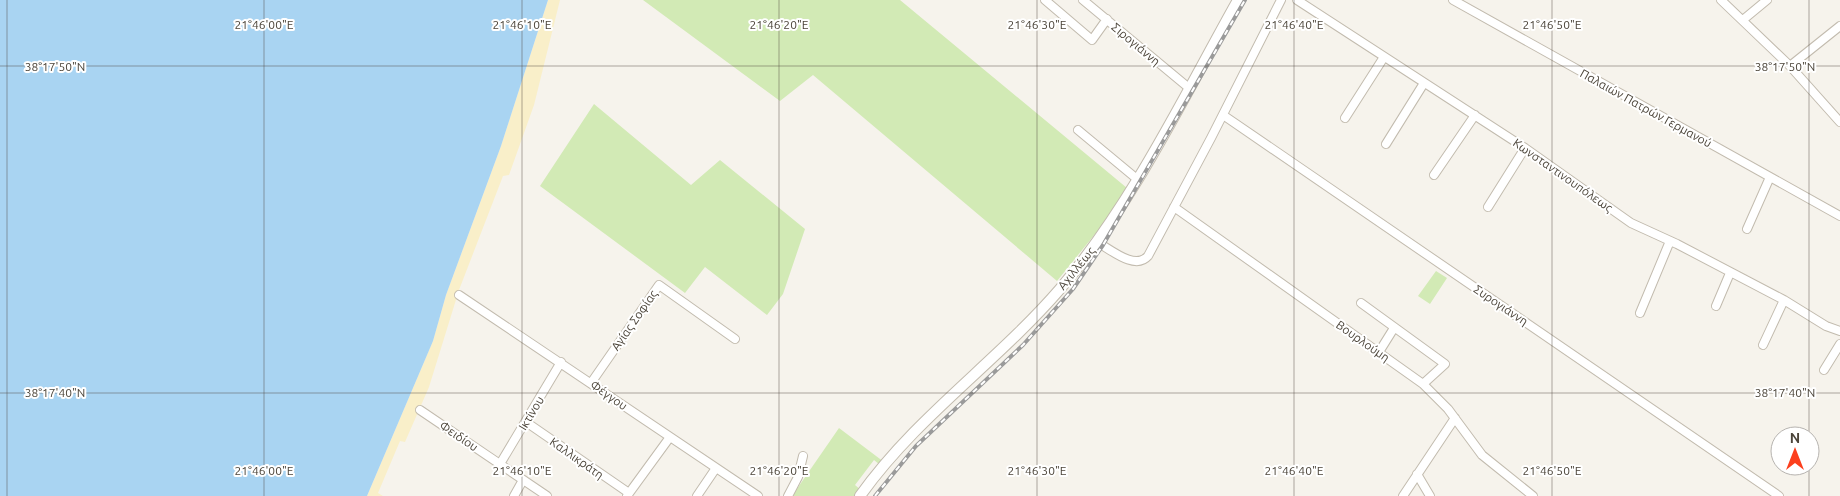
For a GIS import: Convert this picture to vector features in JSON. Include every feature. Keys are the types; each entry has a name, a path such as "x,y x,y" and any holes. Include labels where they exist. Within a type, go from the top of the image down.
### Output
{"street":[{"path":"1045,0 1092,40 1106,19"},
{"name":"Σιρογιάννη","path":"1083,0 1189,88"},
{"name":"Αχιλλέως","path":"860,496 880,469 907,440 1047,303 1097,242 1137,179 1238,0"},
{"path":"1097,242 1132,262 1143,260 1174,207 1223,115 1281,0"},
{"name":"Κωνσταντινουπόλεως","path":"1297,0 1525,148 1624,218 1784,300 1820,323 1840,331"},
{"name":"Παλαιών Πατρών Γερμανού","path":"1453,0 1840,216"},
{"path":"1721,0 1744,19 1790,66 1840,122"},
{"path":"1744,19 1767,0"},
{"path":"1790,66 1840,26"},
{"path":"1345,118 1384,58"},
{"path":"1386,144 1424,83"},
{"name":"Συρογιάννη","path":"1223,115 1779,496"},
{"path":"1434,175 1475,115"},
{"path":"1078,130 1137,179"},
{"path":"1488,207 1525,148"},
{"path":"1747,228 1770,177"},
{"name":"Βουρλούμη","path":"1174,207 1423,384 1455,418 1482,455 1533,496"},
{"path":"1640,313 1670,241"},
{"path":"1716,306 1730,273"},
{"name":"Αγίας Σοφίας","path":"591,383 659,286 735,339"},
{"name":"Φέγγου","path":"459,294 758,496"},
{"path":"1763,344 1784,300"},
{"path":"1361,303 1444,364 1423,384"},
{"path":"1379,352 1394,328"},
{"path":"1824,370 1840,344"},
{"name":"Ικτίνου","path":"500,464 561,362"},
{"name":"Φειδίου","path":"420,410 547,496"},
{"path":"1403,496 1455,418"},
{"name":"Καλλικράτη","path":"526,422 628,495"},
{"path":"628,495 670,437"},
{"path":"788,496 798,477 804,456"},
{"path":"697,496 716,468"},
{"path":"1417,474 1430,496"},
{"path":"514,496 524,480"}],"green space":[{"path":"643,0 900,0 1127,188 1108,218 1057,281 813,75 780,101"},
{"path":"594,104 691,185 720,160 805,229 783,294 767,315 705,267 685,293 540,186"},
{"path":"1436,271 1447,278 1430,304 1418,296"},
{"path":"839,428 884,462 880,465 874,460 855,485 862,491 858,496 792,496"}],"sand":[{"path":"548,0 560,0 534,105 509,175 503,176 459,290 429,387 405,442 400,441 378,493 383,496 367,496 433,341 446,295 501,146"}],"water":[{"path":"0,0 548,0 501,146 446,295 433,341 367,496 0,496"}],"railway":[{"path":"875,496 916,446 1023,345 1073,289 1103,245 1245,0"}]}
